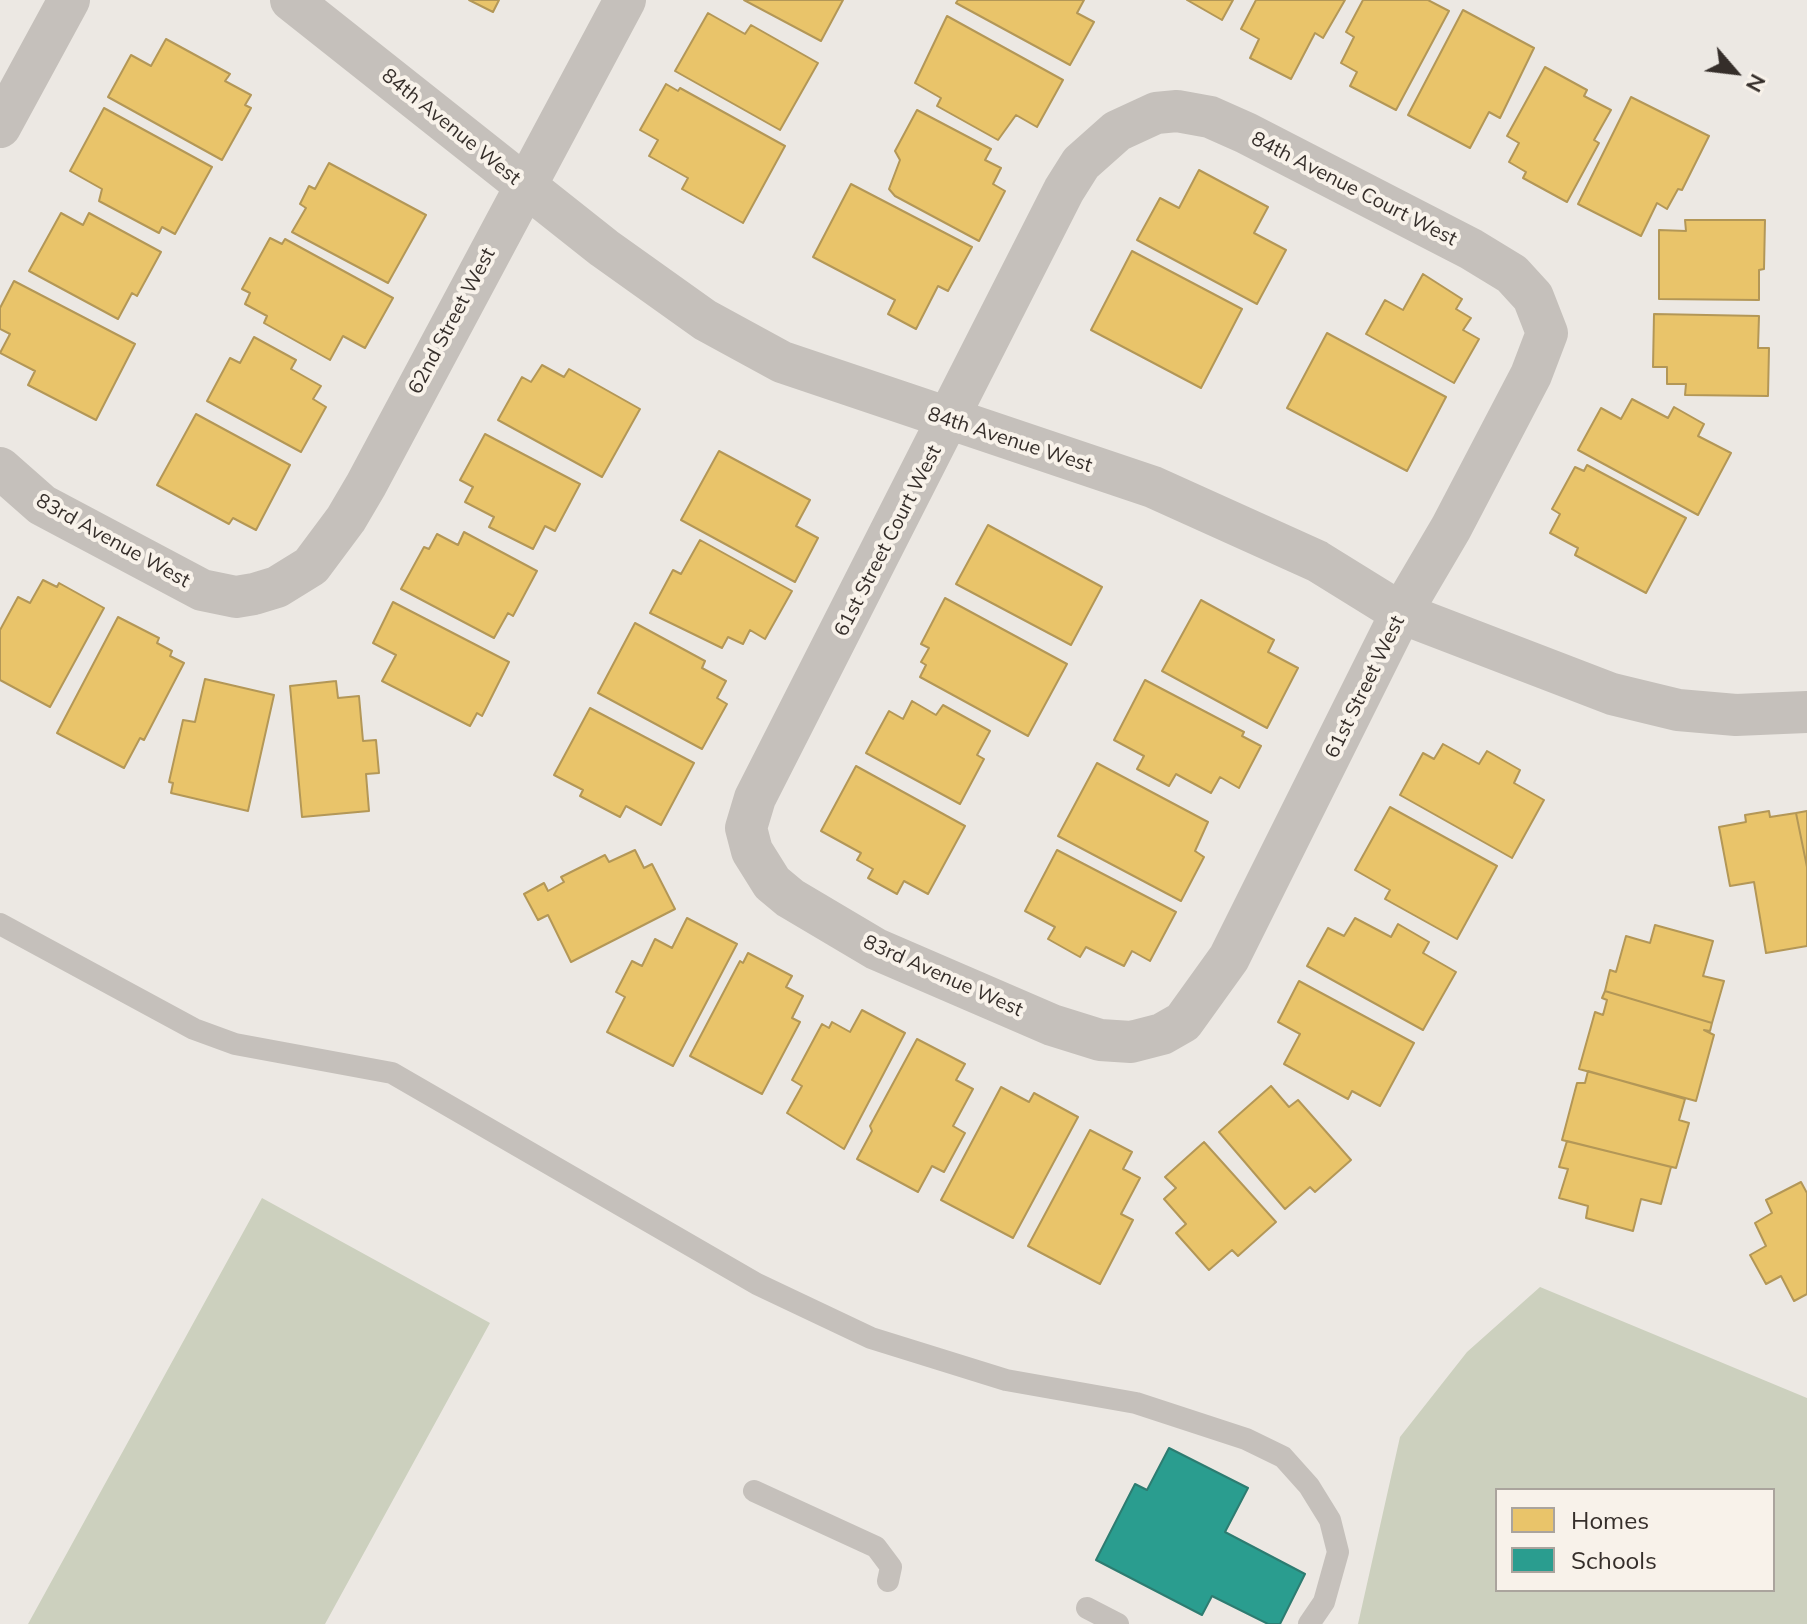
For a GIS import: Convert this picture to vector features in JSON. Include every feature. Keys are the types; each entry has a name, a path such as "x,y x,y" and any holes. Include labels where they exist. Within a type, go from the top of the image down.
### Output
{"street":[{"path":"0,127 69,0"},
{"name":"84th Avenue West","path":"291,0 647,279 737,339 831,381 1153,487 1317,561 1401,613 1612,694 1678,710 1736,715 1807,712"},
{"name":"62nd Street West","path":"236,597 284,583 311,566 327,547 366,485 625,0"},
{"name":"84th Avenue Court West","path":"1132,125 1156,113 1177,111 1210,117 1246,133 1471,249 1512,274 1533,297 1546,325"},
{"name":"61st Street Court West","path":"752,851 746,828 755,798 1064,190 1081,163 1098,145 1132,125"},
{"name":"61st Street West","path":"1162,1034 1183,1022 1229,958 1401,613 1451,528 1531,375 1546,325"},
{"name":"83rd Avenue West","path":"0,468 42,505 82,528 183,582 236,597"},
{"name":"83rd Avenue West","path":"752,851 772,883 790,898 876,949 1052,1025 1100,1040 1131,1042 1162,1034"}],"lane":[{"path":"0,924 194,1029 235,1044 392,1073 757,1284 871,1338 1006,1380 1136,1403 1246,1439 1283,1457 1309,1486 1330,1520 1338,1552 1324,1602 1309,1624"},
{"path":"754,1491 876,1547 891,1567 888,1581"},
{"path":"1087,1608 1118,1624"}],"green space":[{"path":"262,1198 490,1323 325,1624 28,1624"},
{"path":"1540,1287 1807,1398 1807,1624 1358,1624 1400,1437 1467,1352"}],"building: Homes":[{"path":"469,0 499,0 493,12"},
{"path":"744,0 843,0 821,41"},
{"path":"958,0 1084,0 1077,13 1094,22 1070,65 956,3"},
{"path":"1187,0 1233,0 1222,20"},
{"path":"1256,0 1345,0 1323,38 1315,33 1291,79 1250,58 1259,39 1241,29"},
{"path":"1363,0 1428,0 1449,11 1396,110 1350,86 1357,72 1341,63 1354,37 1346,32"},
{"path":"1463,10 1534,48 1500,118 1489,112 1470,148 1408,115"},
{"path":"708,13 745,34 751,25 818,63 780,130 675,71"},
{"path":"947,16 1063,80 1037,127 1016,115 998,140 937,106 941,98 915,83"},
{"path":"166,39 230,74 225,81 251,95 245,105 251,108 222,160 108,97 131,55 151,66"},
{"path":"1545,67 1587,90 1584,96 1611,110 1594,140 1599,143 1567,202 1523,178 1526,172 1509,162 1519,143 1507,136"},
{"path":"666,84 678,91 680,88 785,146 743,223 682,189 688,178 649,156 658,140 640,130"},
{"path":"1631,97 1709,136 1682,190 1678,189 1667,209 1657,203 1641,236 1578,204"},
{"path":"104,108 212,167 175,234 162,227 159,233 99,201 102,189 70,171"},
{"path":"917,110 991,149 985,160 1001,168 993,184 1005,191 979,241 895,196 889,189 900,160 895,151"},
{"path":"329,163 426,215 388,283 292,232 306,208 300,204 309,186 315,189"},
{"path":"1199,170 1268,207 1254,233 1286,250 1257,304 1137,240 1160,198 1179,208"},
{"path":"851,184 972,247 948,291 938,286 916,329 888,314 895,300 813,257"},
{"path":"61,213 83,225 89,213 161,252 137,296 132,293 118,319 29,271"},
{"path":"1685,220 1765,220 1764,269 1759,270 1759,300 1659,299 1659,230 1686,231"},
{"path":"270,238 282,244 285,239 393,298 365,348 343,336 330,360 264,323 267,316 245,304 250,293 242,289"},
{"path":"1132,251 1242,309 1201,388 1091,330"},
{"path":"1423,274 1462,299 1456,309 1471,318 1463,330 1479,339 1454,383 1366,334 1385,300 1403,310"},
{"path":"14,281 135,344 96,420 28,385 35,371 0,353 10,334 0,329 0,308"},
{"path":"1654,314 1759,316 1758,348 1769,348 1768,396 1685,395 1686,384 1667,384 1667,367 1653,367"},
{"path":"1327,333 1446,397 1407,471 1287,408"},
{"path":"254,337 296,360 291,369 321,386 313,399 326,407 301,452 207,401 230,358 240,363"},
{"path":"542,365 564,377 569,369 640,409 602,477 498,420 522,377 531,382"},
{"path":"1632,399 1668,418 1674,407 1704,424 1698,436 1731,453 1698,515 1578,450 1601,408 1621,419"},
{"path":"196,414 290,465 256,530 233,518 229,524 157,485"},
{"path":"485,434 580,484 555,531 545,526 533,549 489,527 494,517 465,502 473,487 460,480"},
{"path":"719,451 810,500 796,526 818,538 795,582 681,520"},
{"path":"1587,465 1686,518 1646,593 1575,555 1578,548 1550,533 1560,514 1552,509 1575,467 1584,471"},
{"path":"988,525 1102,587 1071,645 956,584"},
{"path":"464,532 537,571 513,616 508,613 494,638 401,589 424,547 429,549 437,534 458,545"},
{"path":"700,540 792,591 765,639 750,630 743,644 728,637 722,648 650,613 673,570 681,574"},
{"path":"43,580 57,587 59,583 104,608 50,707 0,680 0,630 18,597 30,603"},
{"path":"945,598 1067,664 1028,736 920,677 926,665 921,662 929,648 921,644"},
{"path":"1201,600 1274,640 1268,652 1298,668 1267,728 1162,671"},
{"path":"393,602 509,662 482,716 477,713 470,726 382,681 396,655 373,643"},
{"path":"118,617 159,638 157,643 172,651 170,656 184,663 144,740 140,738 124,768 57,733"},
{"path":"635,623 705,661 702,668 726,681 717,698 727,704 702,749 598,693"},
{"path":"205,679 274,695 248,811 171,793 173,783 169,782 183,720 195,722"},
{"path":"1145,680 1244,732 1242,736 1261,746 1239,788 1220,777 1211,793 1176,774 1169,786 1137,769 1144,756 1114,740"},
{"path":"336,681 338,698 359,696 363,741 376,740 379,773 366,774 369,811 302,817 290,686"},
{"path":"912,701 936,715 943,705 990,731 977,755 984,759 960,804 866,753 889,711 903,719"},
{"path":"590,708 694,763 661,825 626,806 620,817 580,796 583,790 554,775"},
{"path":"1443,744 1479,764 1487,751 1520,770 1514,783 1544,800 1512,858 1400,795 1423,753 1434,759"},
{"path":"1097,763 1208,822 1195,851 1204,857 1181,901 1058,836"},
{"path":"856,766 965,826 928,894 904,881 897,894 868,878 873,869 857,860 861,853 821,831"},
{"path":"1390,807 1497,866 1457,939 1385,899 1390,890 1355,870"},
{"path":"1769,811 1770,817 1796,813 1807,867 1807,946 1766,953 1754,882 1730,886 1719,827 1746,822 1745,815"},
{"path":"1807,811 1807,867 1796,813"},
{"path":"635,850 644,868 652,864 675,909 571,962 548,915 538,920 524,894 544,883 548,891 564,882 561,877 605,855 609,862"},
{"path":"1057,850 1176,912 1150,961 1132,951 1124,966 1086,947 1080,957 1048,939 1055,927 1025,911"},
{"path":"687,918 737,944 673,1066 607,1032 625,997 616,992 632,961 642,966 655,939 672,948"},
{"path":"1355,918 1391,937 1398,924 1429,942 1423,953 1456,972 1423,1030 1307,966 1328,928 1344,936"},
{"path":"1655,925 1713,941 1703,976 1724,981 1712,1023 1605,991 1610,970 1616,972 1626,936 1650,943"},
{"path":"748,953 792,976 786,987 803,996 792,1018 800,1022 762,1094 690,1056 740,961 743,963"},
{"path":"1299,981 1414,1043 1380,1106 1352,1091 1348,1099 1284,1064 1300,1034 1278,1022"},
{"path":"1605,991 1712,1023 1710,1031 1704,1030 1714,1035 1696,1101 1579,1069 1595,1012 1603,1015 1607,1000 1602,998"},
{"path":"862,1010 905,1033 844,1149 787,1113 802,1086 792,1080 822,1024 829,1028 832,1022 850,1032"},
{"path":"917,1039 965,1064 956,1080 973,1089 953,1126 965,1133 944,1172 932,1166 918,1192 857,1159 872,1131 870,1126"},
{"path":"1588,1071 1685,1099 1679,1120 1689,1123 1676,1168 1562,1140 1577,1083 1585,1083"},
{"path":"1271,1086 1289,1107 1298,1100 1351,1160 1315,1192 1310,1187 1285,1209 1219,1132"},
{"path":"1001,1087 1029,1102 1034,1093 1078,1117 1013,1238 941,1200"},
{"path":"1090,1130 1132,1152 1123,1169 1140,1178 1121,1214 1133,1220 1100,1284 1028,1246"},
{"path":"1567,1141 1671,1167 1661,1204 1641,1199 1633,1231 1586,1218 1588,1206 1559,1198 1568,1169 1559,1167"},
{"path":"1204,1142 1276,1222 1238,1256 1232,1250 1209,1270 1176,1233 1186,1224 1164,1199 1176,1188 1165,1177"},
{"path":"1801,1182 1807,1193 1807,1294 1794,1301 1781,1276 1766,1284 1750,1255 1766,1246 1755,1223 1772,1213 1766,1200"}],"building: Schools":[{"path":"1169,1448 1248,1488 1225,1532 1305,1574 1280,1624 1268,1624 1212,1596 1202,1615 1096,1560 1135,1484 1147,1490"}]}
